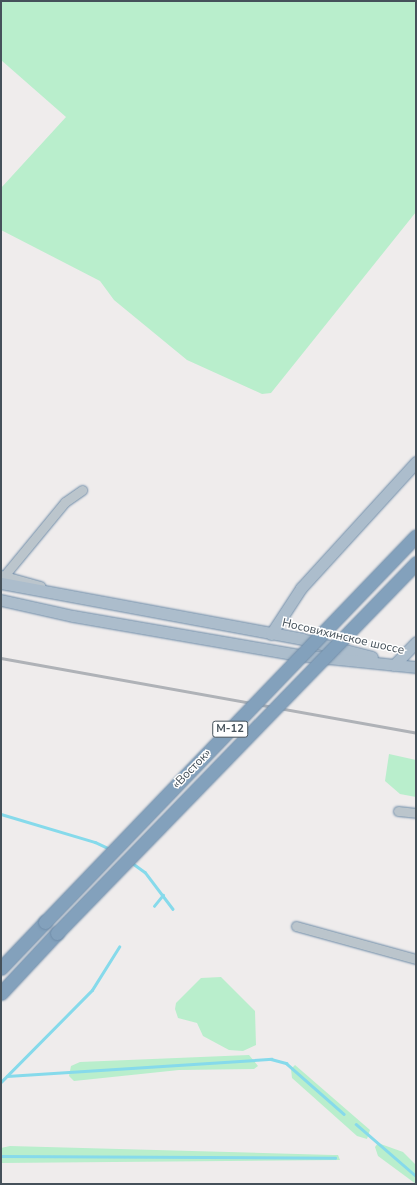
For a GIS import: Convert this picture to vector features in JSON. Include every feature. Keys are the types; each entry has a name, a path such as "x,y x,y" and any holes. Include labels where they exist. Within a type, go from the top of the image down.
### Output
{"highway":[{"name":"«Восток»","path":"1,968 416,536"},
{"name":"«Восток»","path":"1,993 57,933 416,563"}],"main road":[{"path":"271,634 301,588 416,462"},
{"name":"Носовихинское шоссе","path":"2,578 115,604 271,634 395,664"},
{"name":"Носовихинское шоссе","path":"1,600 73,616 299,655 414,667"},
{"path":"395,664 416,642"}],"street":[{"path":"2,578 65,502 82,490"},
{"path":"398,811 416,813"},
{"path":"296,926 416,959"}],"green space":[{"path":"1,1 416,1 416,212 271,393 262,394 187,360 114,300 100,281 1,230 1,188 66,117 1,60"},
{"path":"389,754 416,760 416,797 400,794 385,781"},
{"path":"221,977 255,1011 256,1045 243,1051 229,1050 203,1036 197,1023 178,1018 175,1009 176,1003 201,978"},
{"path":"249,1055 258,1066 254,1069 179,1070 74,1081 69,1076 71,1066 80,1062"},
{"path":"295,1065 370,1130 367,1139 357,1136 292,1078 291,1069"},
{"path":"378,1143 403,1152 416,1165 416,1184 378,1156 375,1147"},
{"path":"10,1146 338,1155 340,1160 1,1163 1,1148"}],"waterway":[{"path":"1,814 95,842 110,849"},
{"path":"131,862 145,872 173,909"},
{"path":"154,906 163,895"},
{"path":"1,1082 92,990 119,947"},
{"path":"7,1076 271,1059 286,1063 344,1114"},
{"path":"356,1124 416,1176"},
{"path":"1,1156 335,1158"}],"railway":[{"path":"1,658 416,733"}]}
